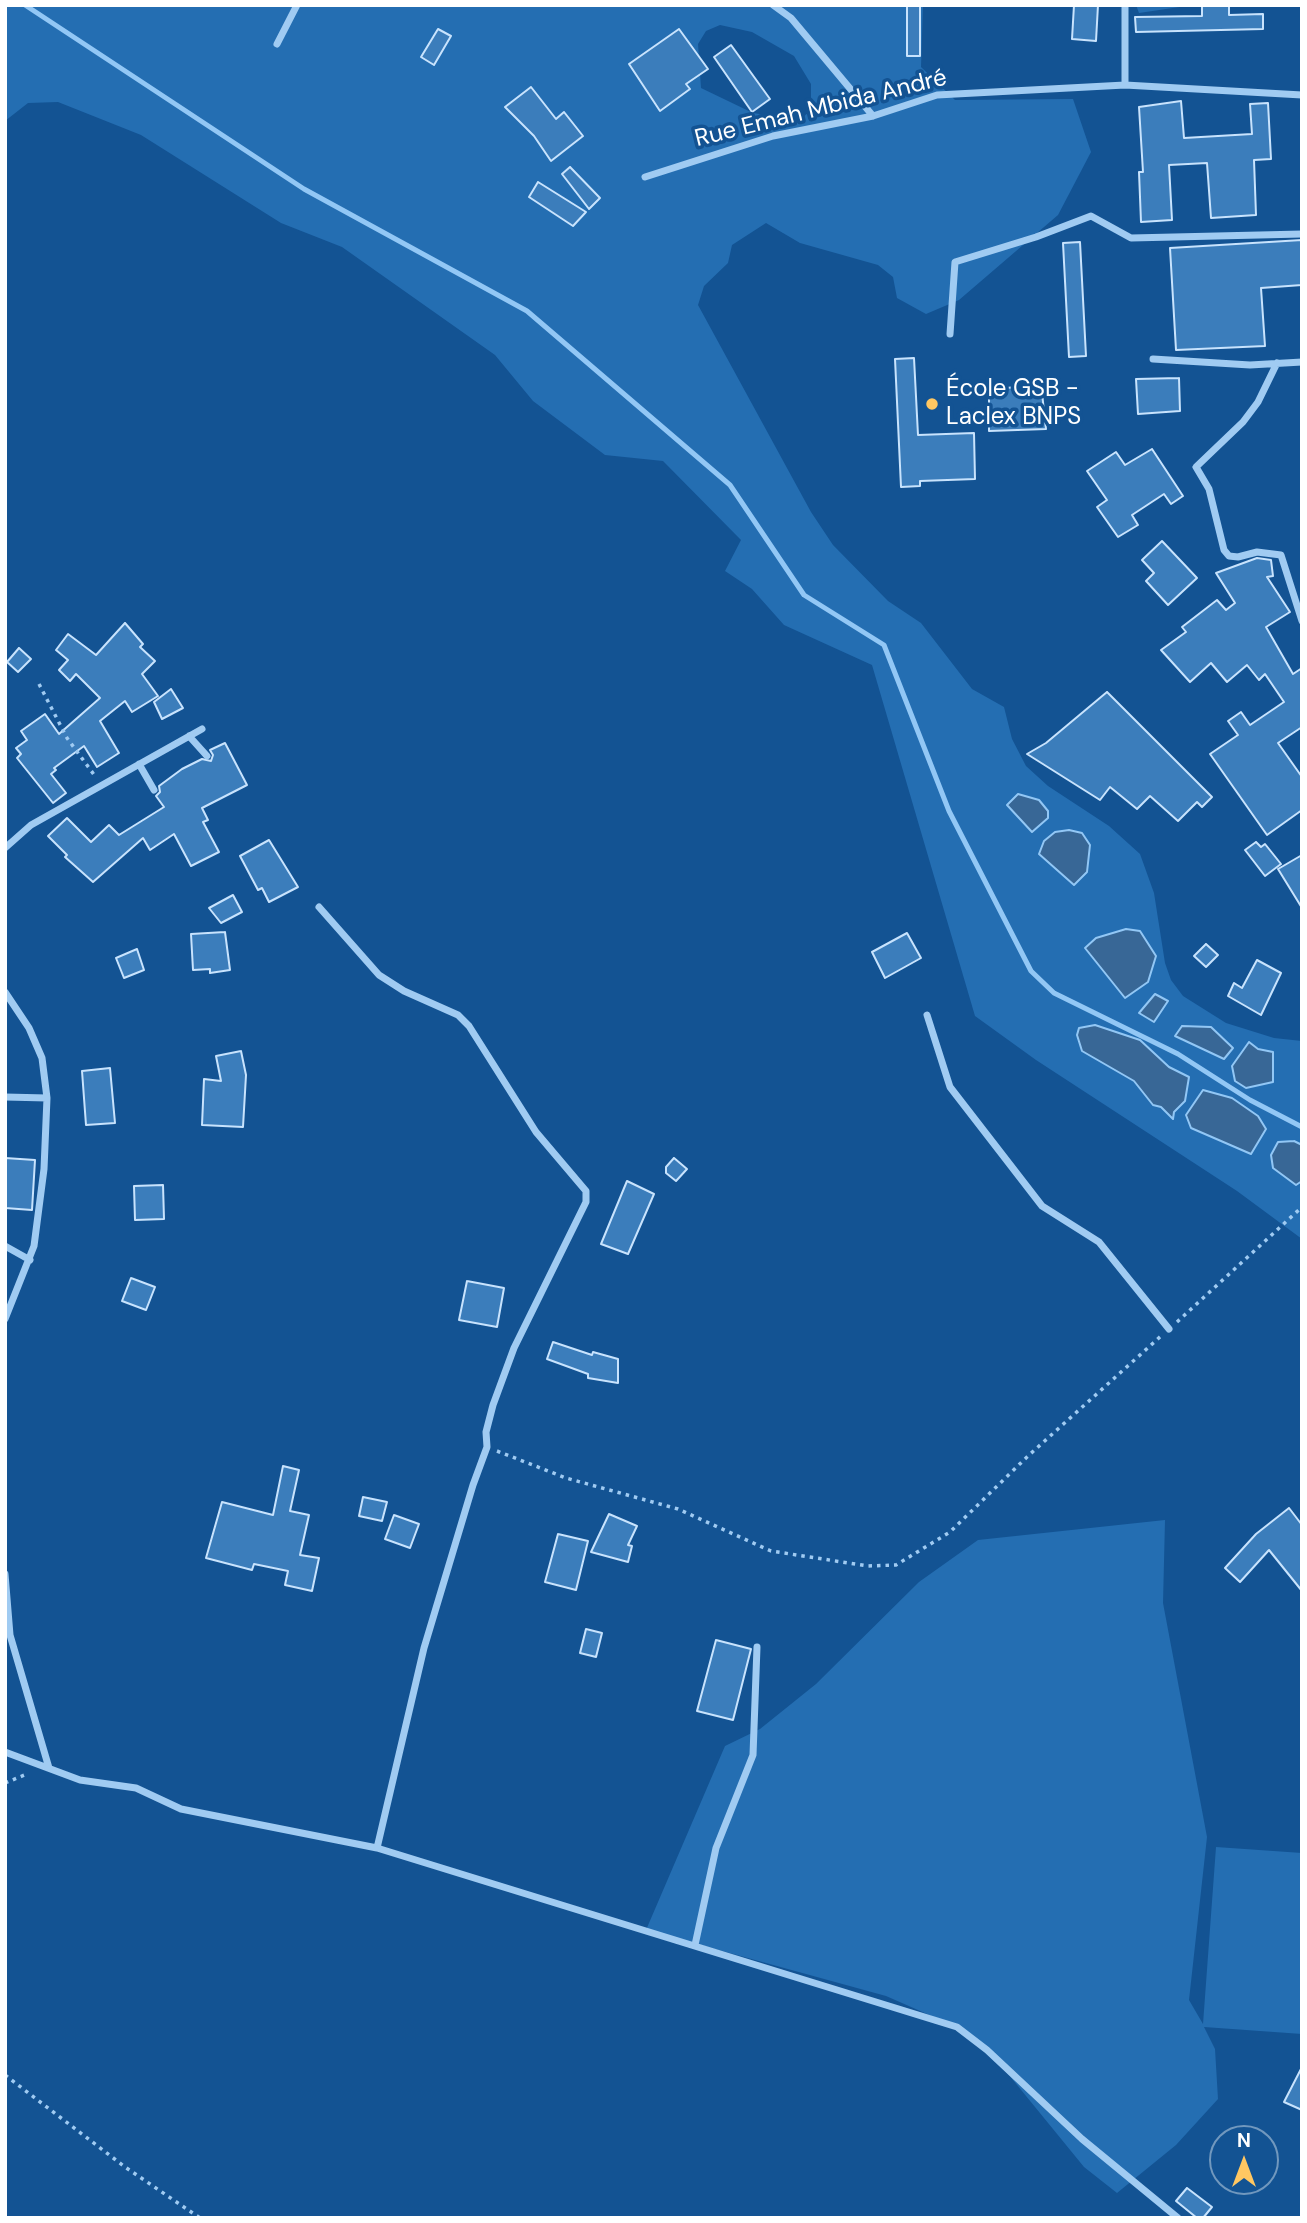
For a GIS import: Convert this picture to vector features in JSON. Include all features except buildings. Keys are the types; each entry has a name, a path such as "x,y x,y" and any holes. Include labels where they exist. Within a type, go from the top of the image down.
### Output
{"street":[{"path":"277,44 297,5"},
{"path":"773,5 791,18 873,116"},
{"path":"1125,5 1125,85"},
{"name":"Rue Emah Mbida André","path":"645,177 773,136 873,116 937,95 1125,85 1302,94"},
{"path":"950,334 955,262 1036,237 1091,216 1132,238 1302,234"},
{"path":"1153,359 1250,365 1302,362"},
{"path":"1277,363 1258,402 1243,422 1196,467 1209,489 1224,550 1229,556 1238,557 1257,552 1281,555 1302,621"},
{"path":"5,848 32,825 100,784 202,729"},
{"path":"189,736 207,756"},
{"path":"139,764 154,790"},
{"path":"319,907 379,975 404,991 458,1015 469,1026 536,1132 586,1191 586,1202 514,1348 486,1432 487,1447 424,1648 377,1847"},
{"path":"5,992 29,1028 42,1058 47,1098 44,1169 30,1260 5,1319"},
{"path":"927,1015 950,1087 958,1098 1042,1206 1099,1242 1169,1329"},
{"path":"5,1097 47,1098"},
{"path":"5,1246 30,1260"},
{"path":"5,1574 15,1660 49,1768"},
{"path":"695,1945 716,1849 753,1755 757,1647"},
{"path":"5,1752 80,1780 136,1788 181,1809 377,1847 957,2027 1082,2139 1178,2218"}],"path":[{"path":"39,684 68,738 100,784"},
{"path":"487,1447 566,1478 678,1509 771,1551 868,1566 896,1565 950,1532 1028,1456 1302,1207"},
{"path":"5,2075 125,2167 200,2218"}],"shaded area":[{"path":"5,5 923,5 921,67 955,100 1073,99 1091,152 1058,215 959,300 926,314 897,298 893,277 878,265 800,243 766,223 732,245 728,263 704,286 698,305 811,512 833,545 888,601 921,623 972,689 1004,707 1012,739 1026,766 1048,786 1109,826 1140,854 1154,893 1165,963 1171,980 1183,996 1226,1023 1274,1038 1302,1041 1302,1239 1237,1191 1036,1060 975,1016 872,665 784,625 752,589 725,571 741,540 663,461 605,455 533,401 495,355 342,247 281,223 141,135 58,102 28,103 5,121","holes":["720,25 752,32 794,56 811,84 811,110 800,120 753,113 701,88 698,44 706,31"]},
{"path":"1136,5 1193,5 1139,13"},
{"path":"1018,794 1039,800 1048,811 1048,818 1032,832 1007,805"},
{"path":"1069,830 1082,833 1090,845 1087,872 1074,885 1039,854 1044,841 1055,832"},
{"path":"1126,929 1140,931 1156,956 1148,982 1125,998 1085,948 1096,938"},
{"path":"1155,994 1168,1001 1154,1022 1139,1013"},
{"path":"1095,1025 1140,1040 1169,1067 1189,1077 1185,1101 1174,1112 1173,1119 1161,1107 1153,1105 1134,1081 1082,1051 1077,1035 1079,1028"},
{"path":"1182,1026 1211,1027 1233,1048 1224,1059 1175,1036"},
{"path":"1249,1042 1258,1049 1273,1052 1273,1082 1246,1088 1235,1081 1232,1066"},
{"path":"1203,1090 1232,1098 1258,1116 1266,1129 1251,1154 1191,1128 1186,1115"},
{"path":"1294,1141 1302,1145 1302,1181 1296,1185 1273,1168 1271,1155 1278,1142"},
{"path":"1165,1520 1163,1603 1207,1837 1189,2000 1203,2024 1216,1847 1302,1853 1302,2034 1204,2027 1215,2049 1218,2099 1176,2145 1117,2193 1084,2167 1004,2069 959,2028 886,1996 646,1930 725,1746 760,1729 816,1684 919,1582 978,1540"}],"waterway":[{"path":"25,5 304,189 527,311 730,485 804,595 884,645 949,811 1031,971 1054,993 1178,1054 1250,1100 1302,1127"}],"place":[{"name":"École GSB - Laclex BNPS","path":"932,404"}]}
